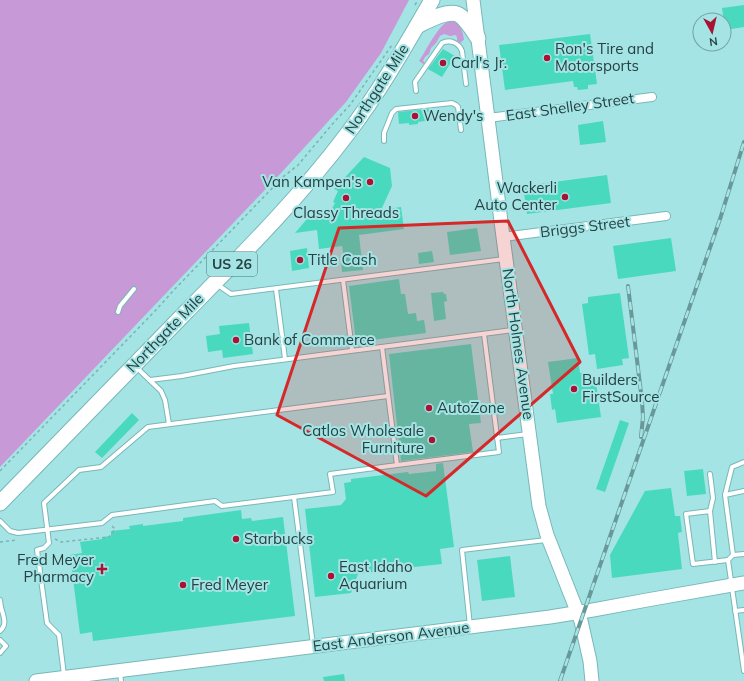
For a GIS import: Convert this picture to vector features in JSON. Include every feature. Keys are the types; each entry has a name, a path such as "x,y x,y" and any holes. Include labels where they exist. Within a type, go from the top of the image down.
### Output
{"highway":[{"name":"Northgate Mile","path":"0,503 283,210 342,141 386,78 432,0"},
{"path":"417,26 434,18 448,14 456,14 471,27 478,38"}],"main road":[{"name":"North Holmes Avenue","path":"473,0 539,506 548,540 581,621 590,661 592,681"},
{"name":"East Anderson Avenue","path":"36,681 115,675 313,647 577,613 738,584"}],"street":[{"name":"East Shelley Street","path":"488,118 652,96"},
{"name":"Briggs Street","path":"503,237 666,216"}],"lane":[{"path":"416,91 416,82 442,43 447,41 460,46 466,84"},
{"path":"384,141 384,133 392,113 396,109 452,103 458,107 461,130"},
{"path":"215,282 231,294 506,259"},
{"path":"343,280 352,350"},
{"path":"276,288 285,359"},
{"path":"118,312 120,306 134,289"},
{"path":"150,380 285,359 516,330"},
{"path":"0,522 10,531 18,533 102,523 112,515 215,501 222,506 333,492 330,474 499,452 484,334"},
{"path":"382,346 397,465"},
{"path":"134,365 161,391 166,400 169,424"},
{"path":"71,678 59,635 47,623 37,550 44,548 49,543 44,503 79,470 101,467 148,427 388,396"},
{"path":"497,438 530,433"},
{"path":"733,555 725,495 732,468 744,462"},
{"path":"710,474 713,498 710,511 715,562"},
{"path":"725,495 744,491"},
{"path":"294,497 313,647"},
{"path":"710,511 686,514 693,564 728,560 733,555 744,554"},
{"path":"470,627 462,550 548,540"},
{"path":"728,560 738,584 735,611 744,671"},
{"path":"0,600 2,616 2,620 0,622"},
{"path":"0,631 5,624 1,607"},
{"path":"735,611 744,610"},
{"path":"738,630 744,629"},
{"path":"0,640 6,646 0,653"}],"path":[{"path":"0,471 156,311 182,281 283,177 298,165 350,105 393,43"},
{"path":"51,538 61,542 109,537 115,529 111,525"}],"highlighted area":[{"path":"508,221 580,362 426,496 277,415 339,228"}],"shaded area":[{"path":"0,0 409,0 381,53 346,102 281,173 0,467"},
{"path":"449,21 456,22 458,24 462,30 464,40 461,43 457,41 456,35 450,36 444,34 440,36 431,48 429,54 425,57 423,61 426,64 425,65 419,61 437,33 445,23"}],"building":[{"path":"744,5 744,27 732,29 732,12 723,12 722,8"},
{"name":"Ron's Tire and Motorsports","path":"590,34 597,84 588,85 588,89 578,90 577,87 574,87 573,81 505,90 499,45"},
{"path":"443,49 455,56 442,77 428,69"},
{"path":"430,109 432,120 418,122 418,124 399,124 398,112"},
{"path":"603,121 606,142 580,145 578,125"},
{"path":"364,157 390,168 392,186 381,210 401,207 404,229 359,235 363,270 342,272 341,258 344,258 342,246 319,249 317,230 295,233 307,219 328,216 335,203 333,202 338,191 334,189"},
{"path":"607,175 611,203 527,214 523,186"},
{"path":"477,228 481,251 450,255 447,232"},
{"path":"671,238 676,271 618,279 613,246"},
{"path":"307,248 309,268 292,271 290,251"},
{"path":"432,251 434,262 419,264 418,253"},
{"path":"399,279 401,294 405,294 408,314 416,313 417,321 424,320 426,333 356,342 349,286"},
{"path":"443,292 446,294 447,301 444,302 446,319 434,321 431,293"},
{"path":"620,293 629,358 622,359 623,365 597,369 595,354 589,355 582,304 588,303 588,297"},
{"path":"249,323 253,354 223,358 222,350 208,352 206,336 220,334 219,326"},
{"path":"471,344 481,423 469,424 473,452 401,461 389,354"},
{"name":"Builders FirstSource","path":"578,358 580,373 587,372 589,384 596,383 601,417 557,423 555,409 552,410 550,394 553,394 548,362"},
{"path":"132,413 139,420 102,458 95,452"},
{"path":"620,420 629,423 605,492 596,489"},
{"path":"443,463 454,547 440,549 442,564 405,568 405,571 380,574 380,571 358,574 351,593 315,597 305,509 341,505 346,499 344,483 351,482 351,479 408,472 409,474 436,471 436,464"},
{"path":"703,469 706,494 687,496 684,471"},
{"path":"671,488 675,516 680,516 682,532 678,533 682,569 612,578 610,555 645,491"},
{"name":"Fred Meyer","path":"241,510 242,519 251,518 252,521 283,517 295,616 93,641 92,632 80,634 70,555 82,553 80,542 102,539 102,537 111,536 111,531 130,529 129,526 143,524 143,526 183,521 183,518"},
{"path":"510,556 515,597 482,601 477,560"},
{"path":"344,674 345,681 324,681 323,677"}],"railway":[{"path":"560,681 721,216 744,142"},
{"path":"628,286 642,401 643,417 641,437"}],"place":[{"name":"Ron's Tire and Motorsports","path":"547,58"},
{"name":"Carl's Jr.","path":"443,63"},
{"name":"Wendy's","path":"415,116"},
{"name":"Van Kampen's","path":"370,182"},
{"name":"Wackerli Auto Center","path":"565,197"},
{"name":"Classy Threads","path":"346,198"},
{"name":"Title Cash","path":"300,260"},
{"name":"Bank of Commerce","path":"236,340"},
{"name":"Builders FirstSource","path":"574,389"},
{"name":"AutoZone","path":"429,408"},
{"name":"Catlos Wholesale Furniture","path":"432,440"},
{"name":"Starbucks","path":"236,539"},
{"name":"Fred Meyer Pharmacy","path":"102,569"},
{"name":"East Idaho Aquarium","path":"331,576"},
{"name":"Fred Meyer","path":"183,585"}]}
